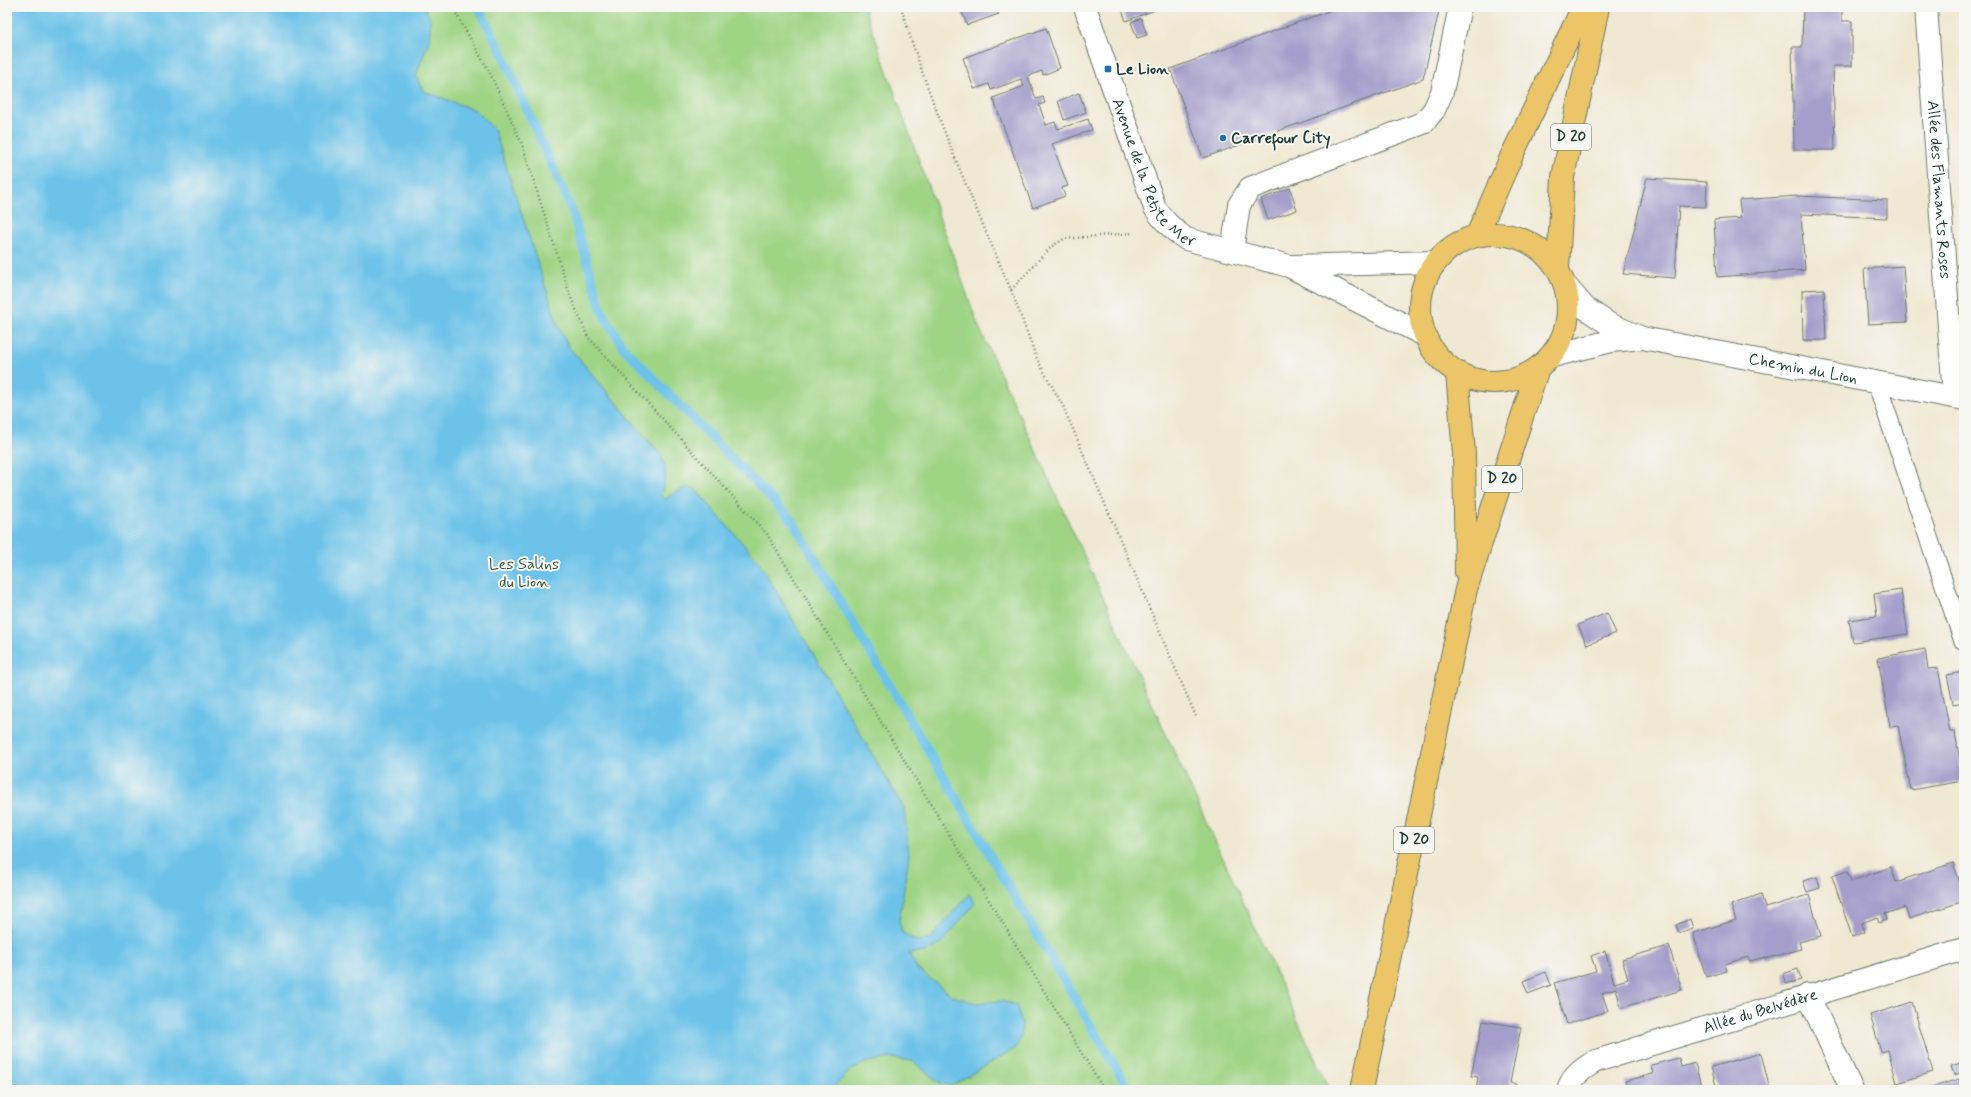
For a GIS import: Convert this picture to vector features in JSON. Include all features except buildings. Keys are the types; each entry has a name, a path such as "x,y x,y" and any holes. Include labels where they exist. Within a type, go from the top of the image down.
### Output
{"main road":[{"name":"D 20","path":"1477,235 1512,155 1583,7"},
{"name":"D 20","path":"1562,277 1563,177 1598,7"},
{"path":"1500,234 1522,239 1543,251 1562,277 1569,305 1567,324 1561,340 1545,362 1520,378 1499,382 1478,380 1457,373 1438,357 1424,335 1419,310 1423,285 1435,262 1453,245 1477,235 1500,234"},
{"name":"D 20","path":"1362,1090 1466,589 1545,362"},
{"name":"D 20","path":"1457,373 1464,453 1466,589"}],"street":[{"name":"Avenue de la Petite Mer","path":"1085,7 1155,208 1163,221 1186,239 1288,266 1424,335"},
{"path":"1232,251 1239,206 1250,188 1423,123 1434,110 1442,92 1460,7"},
{"name":"Allée des Flamants Roses","path":"1926,7 1959,397"},
{"name":"Avenue de la Petite Mer","path":"1288,266 1435,262"},
{"name":"Chemin du Lion","path":"1562,277 1585,308 1609,324 1642,338 1959,397"},
{"name":"Chemin du Lion","path":"1545,362 1611,341 1642,338"},
{"name":"Allée du Belvédère","path":"1568,1090 1575,1078 1583,1069 1596,1061 1808,995 1964,949"},
{"path":"1808,995 1852,1090"}],"lane":[{"path":"1876,381 1963,640"}],"path":[{"path":"452,7 489,71 522,144 571,298 588,337 767,534 1104,1090"},
{"path":"901,7 915,54 953,154 1011,290 1037,359 1070,420 1197,720"},
{"path":"1011,290 1052,246 1064,239 1132,233"}],"green space":[{"name":"Les Salins du Lion","path":"7,7 864,7 978,325 1328,1087 1328,1090 7,1090"}],"water":[{"name":"Les Salins du Lion","path":"7,7 425,7 431,22 429,40 416,76 423,91 475,110 494,129 559,328 569,347 661,455 665,466 666,475 661,495 665,499 683,489 695,489 759,562 904,808 909,855 899,922 903,933 916,941 930,939 969,894 975,903 941,944 926,952 909,953 917,969 953,996 976,1003 1002,1001 1016,1005 1022,1022 1021,1037 1016,1048 951,1086 938,1082 913,1061 891,1058 867,1062 851,1070 831,1090 7,1090"}],"waterway":[{"path":"478,7 502,53 572,211 602,312 624,348 792,520 1129,1090"}],"place":[{"name":"Le Lion","path":"1108,69"},
{"name":"Carrefour City","path":"1223,138"}]}
